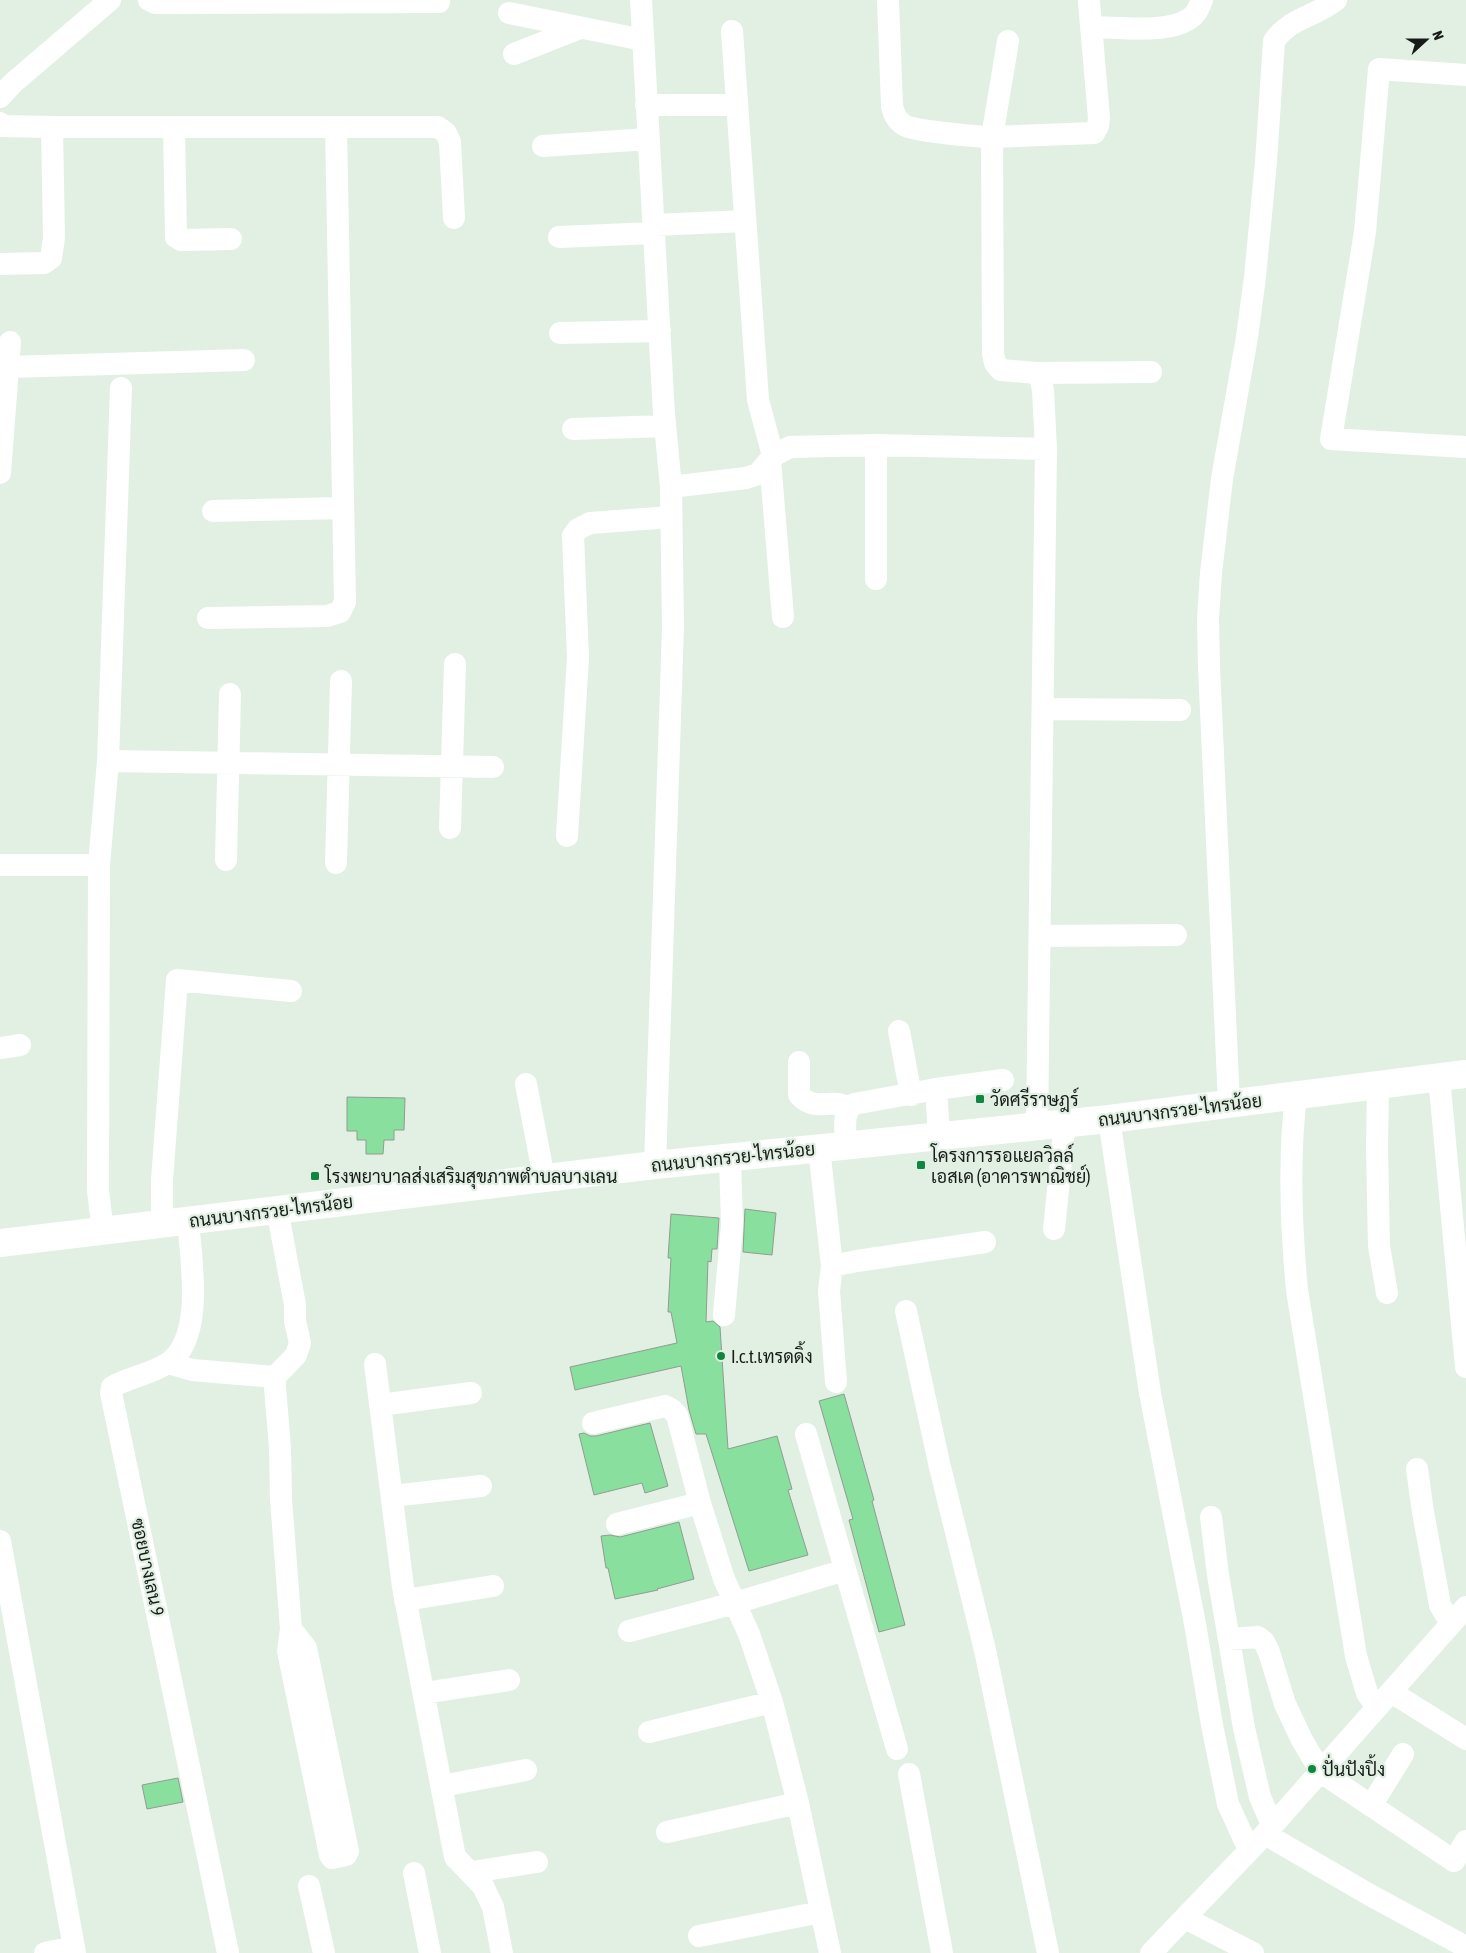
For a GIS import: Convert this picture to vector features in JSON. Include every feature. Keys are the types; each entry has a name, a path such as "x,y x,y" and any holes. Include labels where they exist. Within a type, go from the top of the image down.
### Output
{"main road":[{"name":"ถนนบางกรวย-ไทรน้อย","path":"0,1244 277,1209 655,1165 1109,1119 1466,1074"}],"street":[{"path":"0,97 13,83 110,0"},
{"path":"149,0 155,3 439,2"},
{"path":"641,0 665,426 671,487 673,627 655,1165"},
{"path":"888,0 892,106 896,118 905,126 975,137 1094,133 1098,126 1099,118 1089,2"},
{"path":"1092,27 1154,28 1172,26 1189,19 1198,11 1202,0"},
{"path":"1229,1104 1209,667 1208,619 1211,573 1222,480 1247,337 1255,277 1266,162 1274,41 1282,31 1302,17 1327,7 1336,0"},
{"path":"508,13 643,40"},
{"path":"514,54 580,28"},
{"path":"732,31 758,400 771,458 784,617"},
{"path":"1008,41 992,137 993,354 995,363 1001,370 1037,373 1151,372"},
{"path":"1466,75 1379,69 1365,232 1331,439 1466,448"},
{"path":"646,105 737,105"},
{"path":"0,123 2,126 52,128 438,127 446,133 450,142 454,218"},
{"path":"174,127 176,237 181,240 231,239"},
{"path":"208,618 327,616 340,612 345,602 336,127"},
{"path":"0,264 44,263 51,258 54,238 52,128"},
{"path":"543,146 648,139"},
{"path":"559,237 745,221"},
{"path":"560,333 660,331"},
{"path":"0,473 10,342"},
{"path":"8,367 244,360"},
{"path":"1037,373 1043,390 1046,449 1037,1125"},
{"path":"102,1231 98,1191 99,865 108,761 120,388"},
{"path":"573,429 665,426"},
{"path":"671,487 746,478 758,474 771,458 790,447 876,445 1046,449"},
{"path":"876,445 876,579"},
{"path":"213,510 343,508"},
{"path":"567,836 578,656 573,536 578,529 590,524 671,518"},
{"path":"450,828 455,664"},
{"path":"336,863 342,680"},
{"path":"226,860 230,694"},
{"path":"1043,709 1180,710"},
{"path":"108,761 494,767"},
{"path":"0,865 99,865"},
{"path":"1041,936 1176,935"},
{"path":"162,1224 162,1180 177,980 292,991"},
{"path":"899,1030 911,1095"},
{"path":"799,1062 799,1095 804,1100 809,1104 841,1103 848,1108"},
{"path":"1439,1078 1466,1367"},
{"path":"846,1145 846,1114 848,1108 854,1104 936,1089 1003,1080"},
{"path":"526,1084 544,1178"},
{"path":"1378,1086 1379,1246 1387,1293"},
{"path":"936,1089 939,1136"},
{"path":"1296,1096 1290,1151 1296,1290 1356,1656 1368,1693 1466,1739"},
{"path":"1109,1119 1150,1393 1195,1624 1212,1725 1228,1804 1249,1850"},
{"path":"1054,1229 1066,1122"},
{"path":"819,1148 832,1266 829,1291 836,1382"},
{"path":"724,1315 732,1225 730,1158"},
{"path":"277,1209 295,1305 295,1321 300,1343 296,1355 275,1377 280,1448 281,1499 291,1630 288,1651 330,1854 332,1858 336,1858 346,1855 348,1851 306,1648 291,1630"},
{"name":"ซอยบางเลน 9","path":"188,1221 194,1294 190,1328 178,1355 168,1363 112,1387 111,1393 228,1953"},
{"path":"832,1266 984,1242"},
{"path":"906,1311 939,1462 985,1650 1048,1953"},
{"path":"168,1363 192,1370 275,1377"},
{"path":"376,1364 405,1600 455,1857 472,1872 483,1886 493,1907 502,1953"},
{"path":"380,1406 471,1393"},
{"path":"593,1423 665,1406 671,1408 677,1415 700,1503 724,1579 747,1629 772,1702 798,1803 830,1953"},
{"path":"806,1434 897,1749"},
{"path":"1417,1469 1438,1597 1440,1605 1451,1624"},
{"path":"392,1496 481,1486"},
{"path":"617,1524 700,1503"},
{"path":"1211,1517 1229,1639 1251,1760 1268,1830 1370,1896 1466,1946"},
{"path":"0,1541 74,1950 45,1953"},
{"path":"629,1631 735,1603 845,1570"},
{"path":"405,1600 493,1586"},
{"path":"1151,1953 1321,1772 1466,1607"},
{"path":"1229,1639 1258,1637 1264,1642 1269,1652 1285,1704 1302,1740 1321,1772 1454,1861 1466,1840"},
{"path":"424,1693 509,1680"},
{"path":"649,1732 772,1702"},
{"path":"1371,1806 1403,1754"},
{"path":"442,1786 526,1770"},
{"path":"909,1774 942,1953"},
{"path":"667,1832 798,1803"},
{"path":"472,1872 537,1862"},
{"path":"414,1873 430,1953"},
{"path":"309,1886 324,1953"},
{"path":"699,1936 821,1912"},
{"path":"1185,1918 1253,1953"}],"building":[{"path":"347,1097 405,1098 404,1130 394,1130 394,1140 384,1140 383,1154 366,1154 366,1140 357,1140 357,1131 347,1131"},
{"path":"745,1209 776,1213 772,1255 743,1252"},
{"path":"671,1214 719,1218 717,1249 712,1249 711,1262 708,1261 706,1322 713,1321 720,1327 728,1449 777,1436 792,1489 788,1490 808,1555 749,1571 706,1434 696,1434 689,1410 681,1366 575,1390 570,1367 677,1343 671,1312 668,1312 671,1258 668,1258"},
{"path":"844,1394 874,1500 872,1501 905,1625 879,1632 849,1520 853,1519 819,1401"},
{"path":"650,1423 668,1486 645,1493 642,1483 594,1495 579,1434 584,1433 596,1436"},
{"path":"679,1522 694,1579 658,1590 615,1599 608,1568 606,1568 601,1536 620,1537"},
{"path":"178,1778 183,1802 147,1809 142,1785"}],"place":[{"name":"วัดศรีราษฎร์","path":"980,1099"},
{"name":"โครงการรอแยลวิลล์ เอสเค (อาคารพาณิชย์)","path":"921,1165"},
{"name":"โรงพยาบาลส่งเสริมสุขภาพตำบลบางเลน","path":"315,1176"},
{"name":"I.c.t.เทรดดิ้ง","path":"721,1356"},
{"name":"ปั่นปังปิ้ง","path":"1312,1769"}]}
